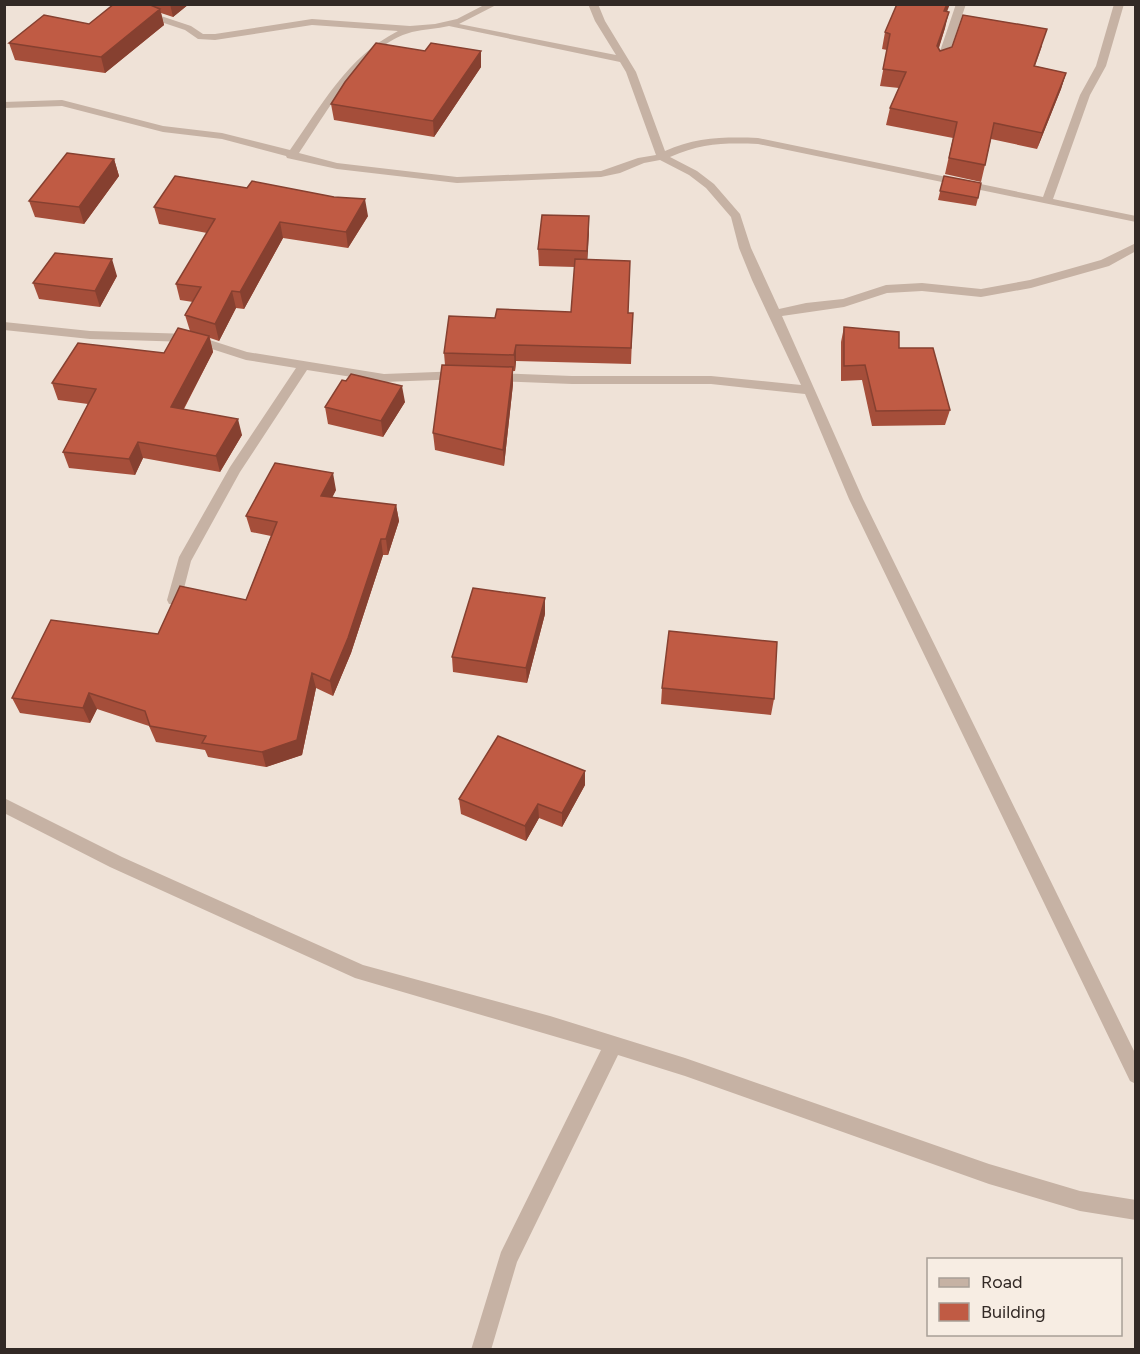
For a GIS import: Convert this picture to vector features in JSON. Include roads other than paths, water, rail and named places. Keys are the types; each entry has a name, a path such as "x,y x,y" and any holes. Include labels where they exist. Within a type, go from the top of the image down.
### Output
{"street":[{"path":"442,25 475,15 494,4"},
{"path":"593,4 600,21 631,72 662,157 693,173 725,201 736,216 745,248 856,499 1136,1075"},
{"path":"941,63 961,4"},
{"path":"1047,201 1085,95 1101,66 1119,4"},
{"path":"140,11 188,28 201,37 238,35 312,22 410,29 442,25 466,26 624,60"},
{"path":"291,156 353,68 380,44 410,29"},
{"path":"4,105 62,104 163,129 222,136 291,156 337,166 457,180 601,174 616,171 642,160 662,157 688,145 716,140 758,141 1136,219"},
{"path":"775,314 806,307 844,303 886,289 922,287 981,293 1021,286 1105,263 1136,246"},
{"path":"4,326 90,335 191,338 246,356 384,378 452,375 572,380 711,380 809,390"},
{"path":"174,600 184,561 258,431 304,365"},
{"path":"4,804 116,862 361,972 685,1067 988,1174 1080,1201 1136,1210"},
{"path":"481,1350 507,1259 613,1045"}]}
